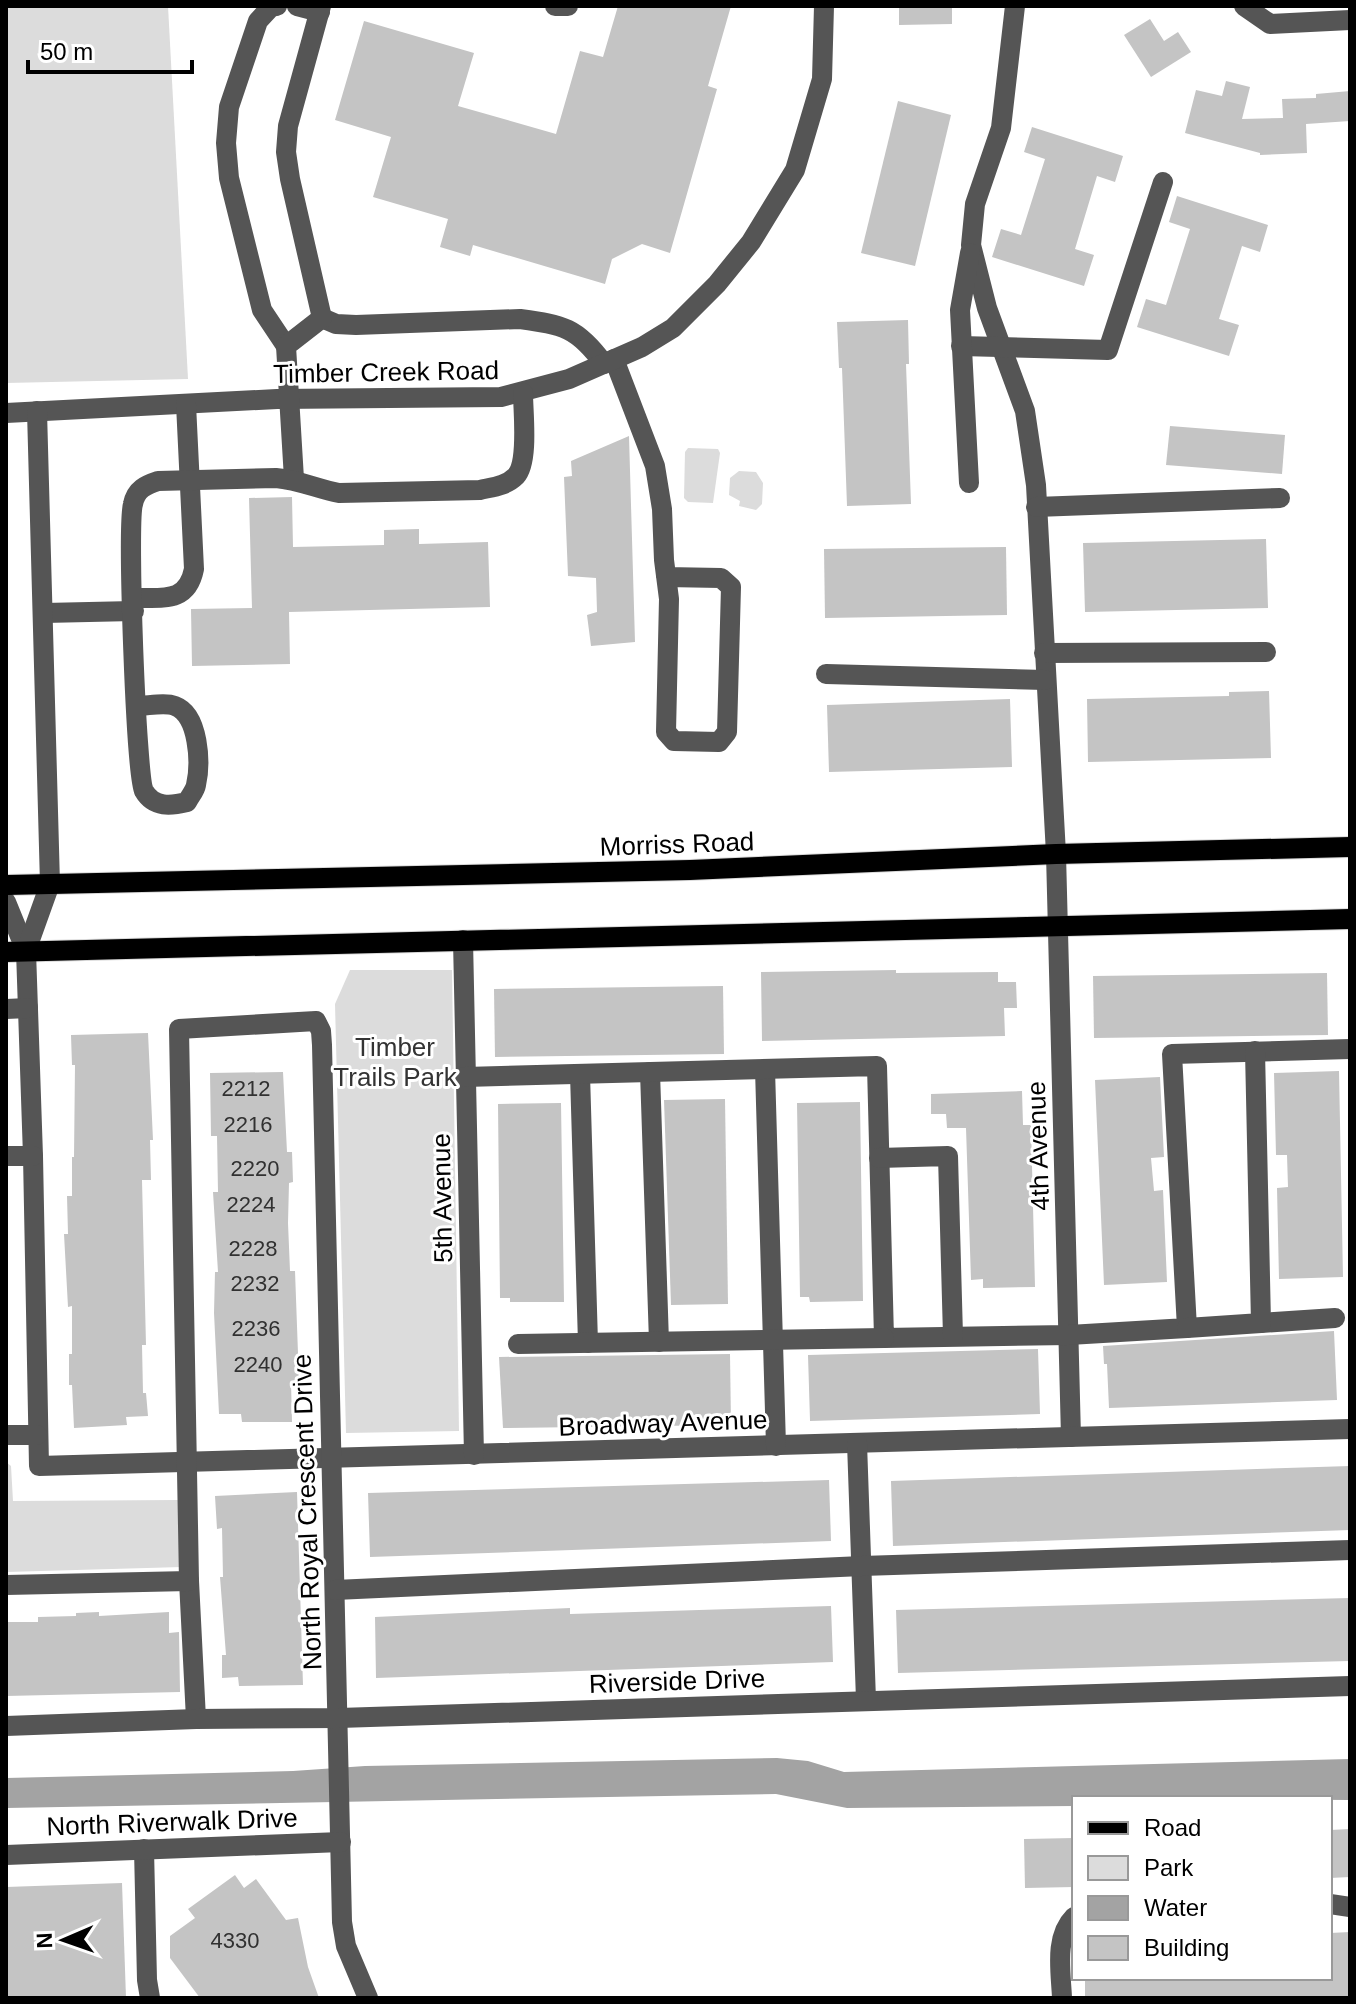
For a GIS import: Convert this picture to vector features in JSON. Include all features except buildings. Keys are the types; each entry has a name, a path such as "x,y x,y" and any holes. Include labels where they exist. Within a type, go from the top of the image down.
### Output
{"main road":[{"name":"Morriss Road","path":"6,885 690,870 1056,854 1350,847"},
{"path":"16,952 1350,919"}],"street":[{"path":"277,6 271,7 258,21 229,107 226,143 229,178 262,310 286,346 294,479"},
{"path":"297,6 320,9 288,126 286,152 322,318"},
{"path":"555,6 568,6"},
{"name":"Timber Creek Road","path":"6,413 290,399 501,397 569,379 642,347 673,328 717,284 751,242 795,170 822,79 824,6"},
{"path":"969,483 960,310 975,204 1001,128 1015,6"},
{"path":"1244,6 1270,24 1350,20"},
{"path":"961,346 1108,350 1163,182"},
{"name":"4th Avenue","path":"971,245 987,308 1025,411 1036,485 1056,854 1071,1437"},
{"path":"286,346 322,318"},
{"path":"322,318 336,324 356,325 520,319 569,329 587,340 609,361 655,466 662,509 666,577 669,599 666,732 674,741 719,742 727,732 731,587 721,578 666,577"},
{"path":"137,706 173,705 188,714 194,725 196,788 187,802 157,804 145,792 140,776 137,706 133,605 130,519 133,500 142,486 158,481 294,479 339,493 480,490 503,485 518,474 523,457 523,393"},
{"path":"44,613 133,605 183,593 191,583 194,569 186,404"},
{"path":"16,952 50,884 37,411"},
{"path":"1036,507 1280,498"},
{"path":"1044,653 1266,652"},
{"path":"826,674 1045,680"},
{"path":"6,902 28,1008 37,1435 6,1435"},
{"name":"5th Avenue","path":"463,940 474,1455"},
{"path":"6,1009 28,1008"},
{"name":"North Royal Crescent Drive","path":"186,1462 179,1029 316,1021 321,1031 342,1922 346,1946 368,1998"},
{"path":"1187,1328 1172,1054 1350,1049"},
{"path":"1255,1051 1261,1323"},
{"path":"465,1077 877,1066 884,1338"},
{"path":"765,1069 776,1446"},
{"path":"650,1072 659,1342"},
{"path":"580,1074 588,1343"},
{"path":"6,1156 33,1156"},
{"path":"879,1158 948,1156 953,1336"},
{"path":"518,1344 1069,1335 1335,1318"},
{"name":"Broadway Avenue","path":"37,1435 39,1466 1350,1429"},
{"path":"857,1443 866,1700"},
{"path":"186,1462 196,1719"},
{"path":"335,1590 862,1566 1350,1550"},
{"path":"6,1585 189,1581"},
{"name":"Riverside Drive","path":"6,1726 1350,1686"},
{"name":"North Riverwalk Drive","path":"6,1855 341,1842"},
{"path":"144,1849 150,1998"},
{"path":"1062,1998 1060,1950 1064,1929 1072,1919"}],"green space":[{"path":"6,6 168,6 188,379 6,383"},
{"path":"688,448 718,449 720,453 713,503 688,502 684,498 685,452"},
{"path":"739,471 756,472 763,483 762,504 756,510 739,506 740,501 729,495 730,478"},
{"name":"Timber Trails Park","path":"350,970 452,970 459,1431 346,1433 335,1004"},
{"path":"6,1462 11,1466 13,1501 178,1500 182,1567 6,1572"}],"water":[{"path":"777,1758 808,1761 844,1772 1350,1759 1350,1800 1332,1800 1332,1796 1072,1796 1072,1806 847,1808 776,1794 6,1808 6,1778 293,1771 365,1766"}]}
